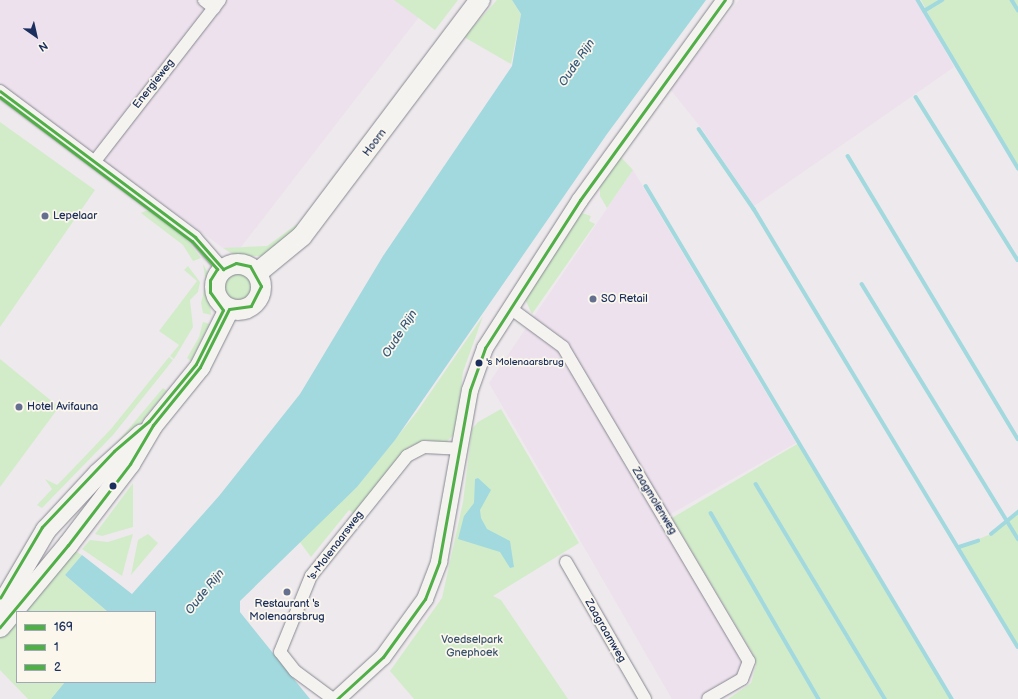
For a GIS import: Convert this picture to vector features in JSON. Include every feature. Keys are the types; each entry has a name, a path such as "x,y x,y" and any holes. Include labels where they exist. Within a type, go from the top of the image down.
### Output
{"main road":[{"name":"Hoorn","path":"257,273 302,236 480,0"},
{"path":"241,263 257,273 261,286 258,299 243,309 229,309 218,300 214,290 215,281 223,268 241,263"},
{"path":"0,627 130,464 153,425 200,367 229,309"},
{"path":"0,608 46,530 118,454 153,425"}],"street":[{"name":"Energieweg","path":"95,161 217,4 204,0"},
{"path":"337,699 383,657 414,618 439,562 452,500 459,449 473,379 485,348 624,137 725,0"},
{"path":"0,92 95,161 195,238 223,268"},
{"name":"Zaagmolenweg","path":"510,308 563,347 749,661 742,679 708,699"},
{"name":"'s-Molenaarsweg","path":"333,699 295,671 280,652 310,576 407,456 424,447 459,449"},
{"name":"Zaagraamweg","path":"566,562 645,699"}],"shaded area":[{"path":"0,0 432,0 234,256 0,85"},
{"path":"739,0 917,0 954,67 754,206 702,129 670,89"},
{"path":"633,170 796,443 667,516 753,659 752,676 717,699 672,699 489,383"}],"green space":[{"path":"394,0 458,0 435,30"},
{"path":"497,0 512,0 521,14 511,64 464,37"},
{"path":"921,0 1018,0 1018,170 971,94"},
{"path":"0,122 95,190 0,327"},
{"path":"618,154 633,170 607,208 600,196 600,181"},
{"path":"151,211 184,236 201,258 193,261 183,245 141,213"},
{"path":"582,213 591,216 589,221 595,224 532,314 525,299"},
{"path":"297,224 301,227 264,256 237,256 223,248 267,246"},
{"path":"203,264 208,273 211,315 203,313 201,303 206,283"},
{"path":"188,266 200,282 198,292 190,300 193,327 174,359 170,356 179,345 159,331 197,281 184,270"},
{"path":"238,274 247,278 251,287 247,296 238,300 229,296 225,287 229,278"},
{"path":"483,316 463,372 456,433 446,442 425,440 409,447 355,514 349,510 311,557 299,541 357,487 417,412"},
{"path":"203,322 210,324 191,361 187,358 199,337"},
{"path":"169,357 173,360 113,435 42,508 37,505 52,489 45,479 57,485 111,429"},
{"path":"0,359 59,407 0,487"},
{"path":"163,388 167,391 130,435 104,458"},
{"name":"Voedselpark Gnephoek","path":"501,409 579,543 493,596 501,600 568,699 414,699 390,671 442,598 463,502 472,429 478,422"},
{"path":"799,443 952,699 728,699 751,683 756,665 753,654 672,518"},
{"path":"133,483 133,527 102,536 95,534"},
{"path":"1018,512 1018,645 959,547 991,534"},
{"path":"133,534 122,576 82,549 90,540 108,542"},
{"path":"148,534 158,543 131,575 138,540"},
{"path":"73,550 82,555 65,575 107,611 22,611"},
{"path":"16,617 16,683 64,683 51,699 28,699 0,670 0,636"}],"water":[{"name":"Oude Rijn","path":"512,0 706,0 607,134 395,440 357,487 240,601 240,612 310,699 51,699 64,683 156,683 156,611 107,611 65,575 82,555 132,594 219,496 300,394 383,256 512,66 521,14"},
{"path":"478,478 491,490 480,510 481,518 487,529 510,541 514,567 510,568 500,552 458,539 464,516 474,503 475,479"}],"waterway":[{"path":"918,0 1018,168"},
{"path":"924,11 942,0"},
{"path":"1012,0 1018,10"},
{"path":"916,97 1018,260"},
{"path":"699,129 754,209 1018,647"},
{"path":"848,156 1018,439"},
{"path":"646,186 952,699"},
{"path":"862,284 1018,539"},
{"path":"756,484 885,699"},
{"path":"991,534 1018,512"},
{"path":"711,513 819,699"},
{"path":"959,547 978,541"}],"transit line":[{"name":"169","path":"337,699 383,657 425,599 439,562 470,390 485,348 580,200 725,0"},
{"name":"1","path":"0,91 195,237 223,269 236,263 250,266 261,286 251,306 229,309 200,367 153,425 130,464 68,545 0,627"},
{"name":"2","path":"0,97 192,241 217,269 210,280 210,292 223,310 196,364 149,421 114,451 42,527 0,598"}],"place":[{"name":"Lepelaar","path":"45,216"},
{"name":"SO Retail","path":"593,299"},
{"name":"'s Molenaarsbrug","path":"479,363"},
{"name":"Hotel Avifauna","path":"19,407"},
{"name":"Restaurant 's Molenaarsbrug","path":"287,592"}]}
